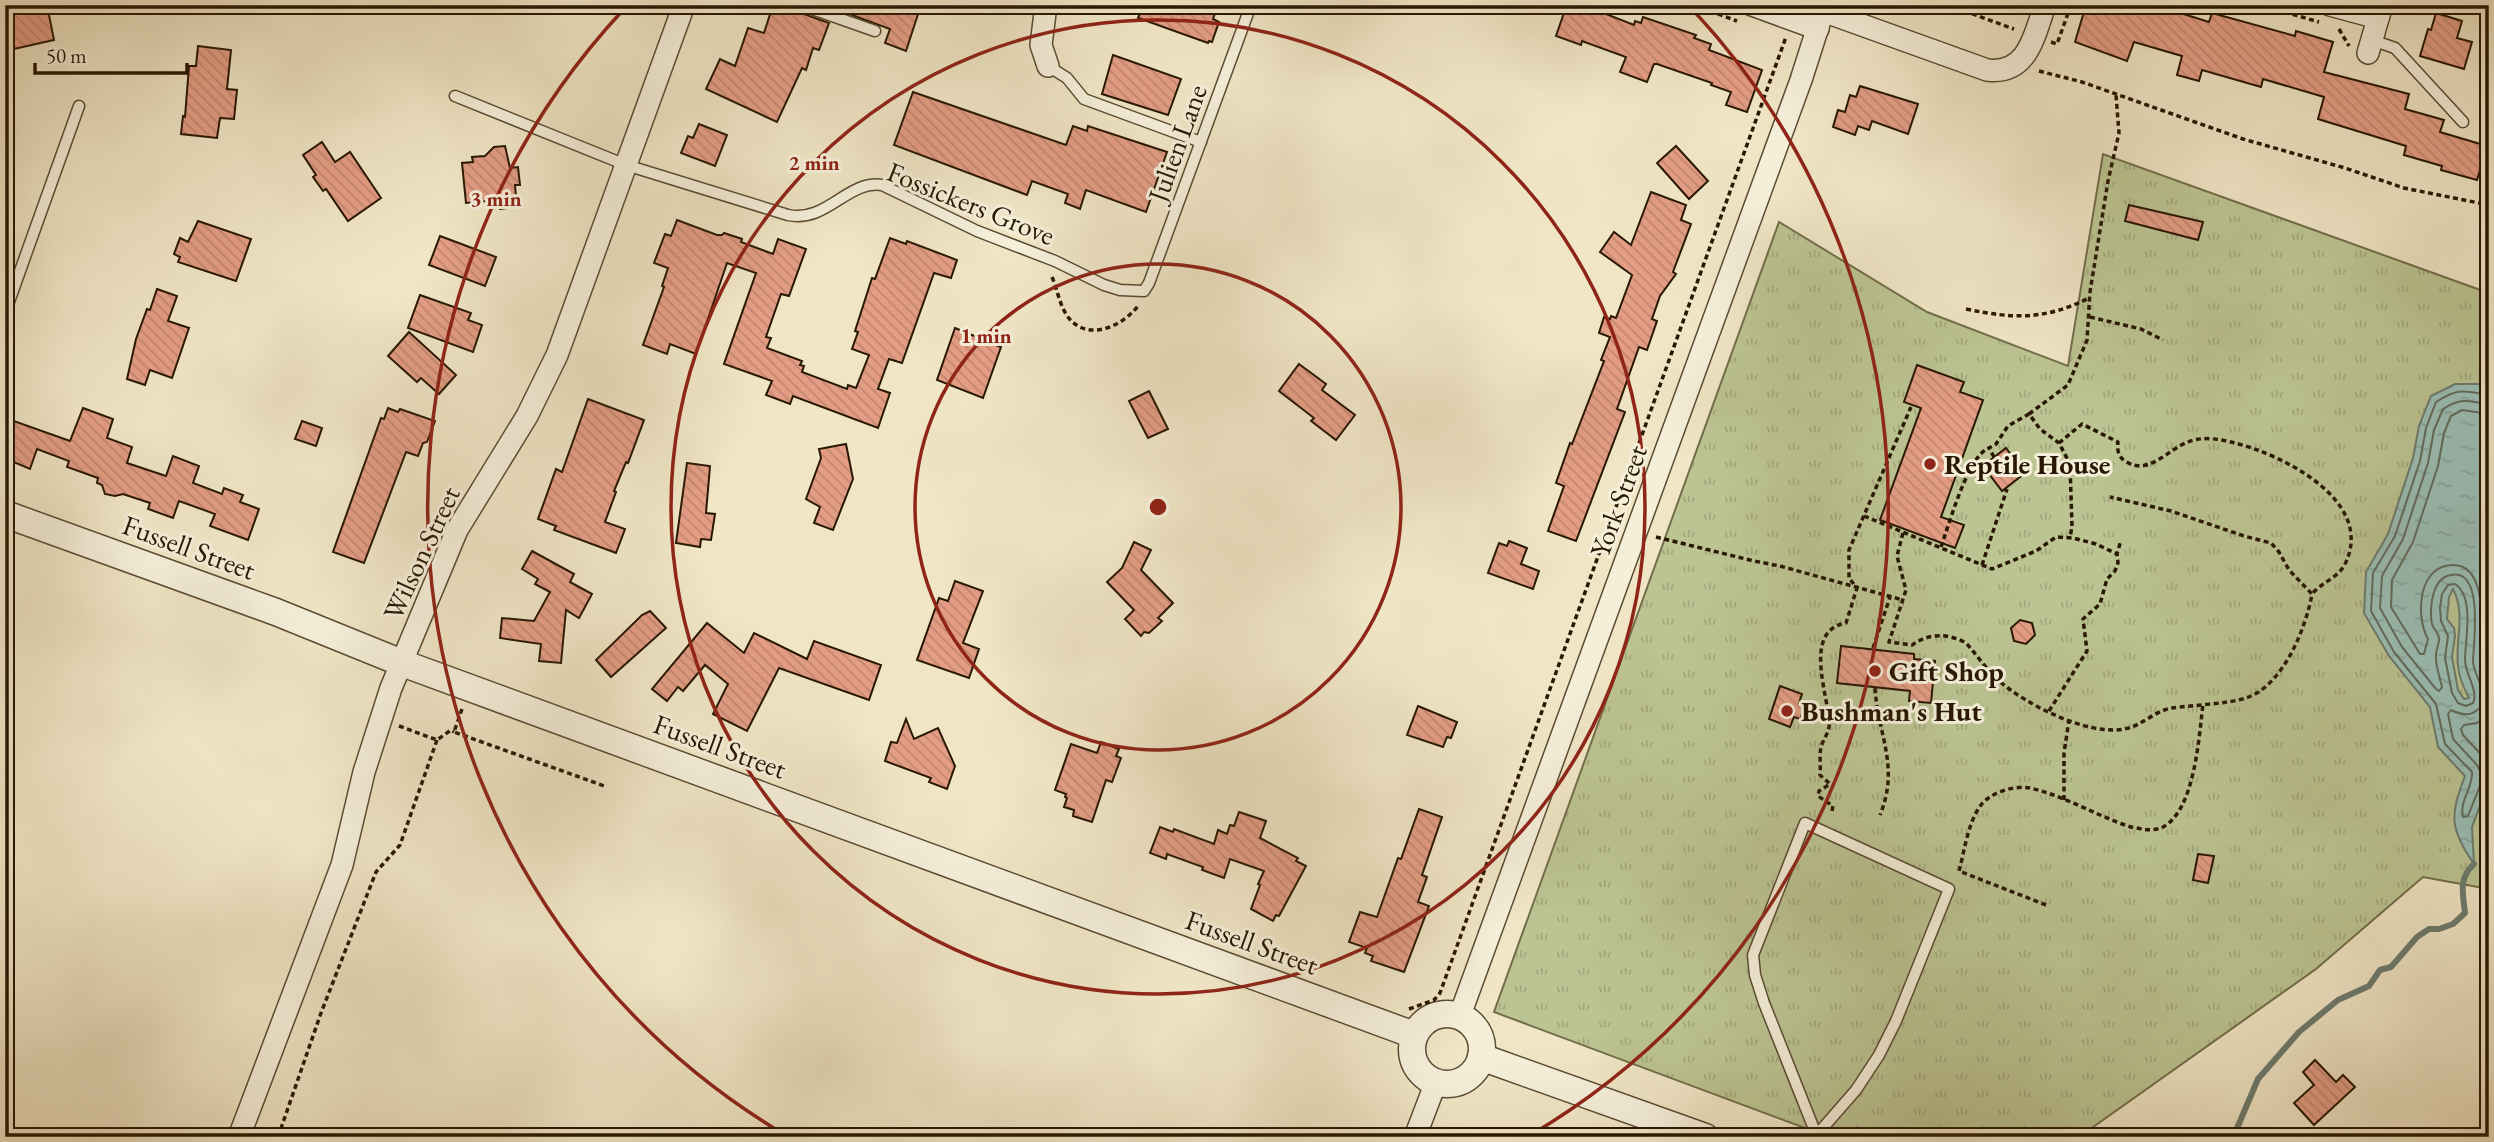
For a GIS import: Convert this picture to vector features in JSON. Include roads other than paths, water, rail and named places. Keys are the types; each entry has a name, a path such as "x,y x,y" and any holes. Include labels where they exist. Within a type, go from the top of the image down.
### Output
{"street":[{"name":"Wilson Street","path":"239,1137 338,876 364,772 402,663 457,530 527,416 550,372 684,5"},
{"path":"1046,5 1041,41 1048,66"},
{"path":"1752,5 1822,15 1987,70 2001,71 2017,64 2034,36 2045,5"},
{"path":"2330,5 2380,12 2365,50"},
{"name":"York Street","path":"1460,1015 1637,533 1822,15"},
{"name":"Fussell Street","path":"5,514 276,612 402,663 1407,1032"},
{"path":"1450,1013 1460,1015 1476,1028 1483,1047 1478,1066 1465,1080 1436,1083 1420,1072 1415,1064 1407,1032 1428,1018 1450,1013"},
{"path":"1481,1057 1705,1137"},
{"path":"1415,1137 1436,1083"}],"lane":[{"path":"801,5 875,32"},
{"name":"Julien Lane","path":"1144,290 1251,5"},
{"path":"2365,50 2395,48 2463,122"},
{"path":"1048,66 1067,78 1084,99 1201,142"},
{"name":"Fossickers Grove","path":"455,96 626,165 794,216 815,214 859,189 874,184 882,185 977,231 1055,261 1104,285 1120,290 1144,290"},
{"path":"5,313 79,106"},
{"path":"1805,823 1948,889 1896,1021 1879,1055 1856,1090 1815,1135 1761,995 1752,955 1805,823"}],"water":[{"path":"2455,384 2479,384 2489,389 2489,782 2472,827 2474,864 2460,841 2454,821 2465,776 2438,747 2430,707 2389,656 2364,613 2366,572 2388,534 2413,458 2419,426 2431,396","holes":["2453,589 2460,617 2458,666 2469,698 2464,699 2458,690 2452,657 2454,628 2447,619 2449,597"]}],"waterway":[{"path":"2235,1133 2258,1079 2299,1032 2338,1000 2369,986 2380,970 2391,967 2417,937 2429,929 2453,924 2465,913 2464,881 2474,864"}],"place":[{"name":"Reptile House","path":"1930,464"},
{"name":"Gift Shop","path":"1875,671"},
{"name":"Bushman's Hut","path":"1787,711"}]}
